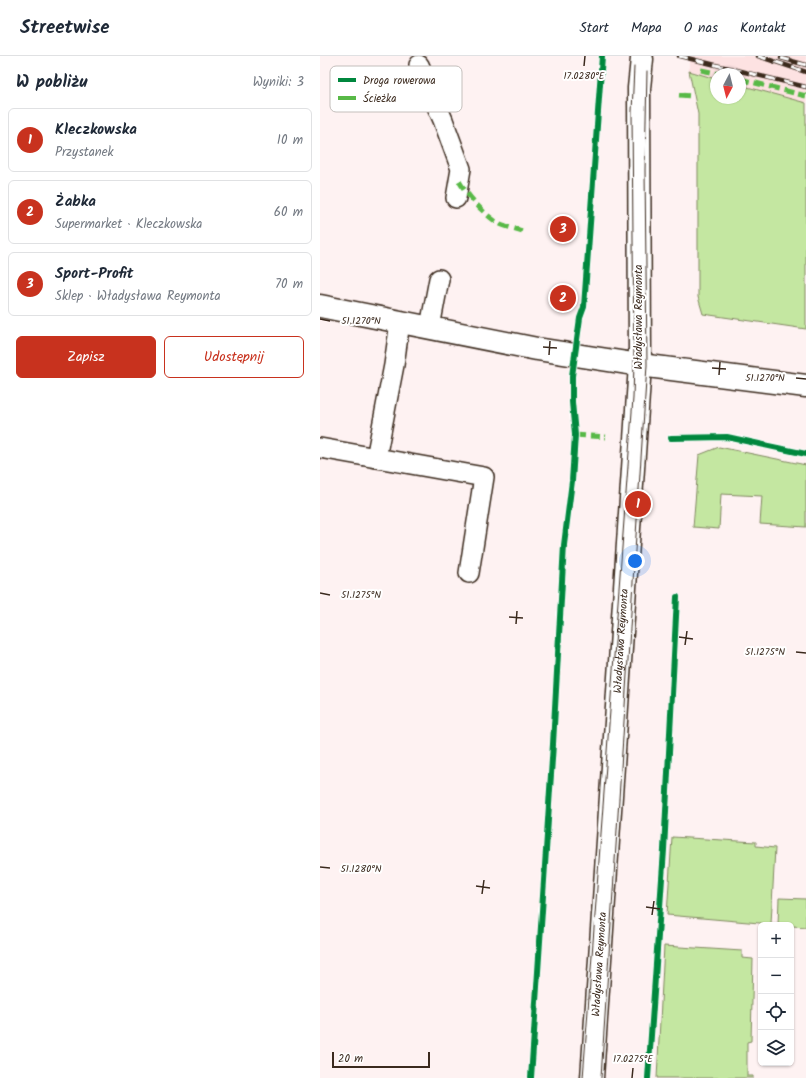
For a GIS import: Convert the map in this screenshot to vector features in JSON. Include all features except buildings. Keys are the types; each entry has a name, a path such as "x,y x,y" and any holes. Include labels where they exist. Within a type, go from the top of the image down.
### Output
{"main road":[{"name":"Władysława Reymonta","path":"592,1078 640,365 639,88 642,59"},
{"path":"320,306 537,349 640,365 806,386"}],"lane":[{"path":"440,112 461,169 456,198"},
{"path":"430,328 439,279"},
{"path":"376,458 394,365 400,322"},
{"path":"320,448 484,477 469,573"}],"shaded area":[{"path":"690,56 806,56 806,103 746,87 746,68 710,68 710,77 689,71"}],"green space":[{"path":"689,71 710,77 710,104 746,104 746,87 806,103 806,329 703,314 698,297 698,114"},
{"path":"719,447 806,465 806,527 760,524 762,496 721,494 719,529 693,527 699,455"},
{"path":"672,837 756,842 756,846 775,848 771,922 758,923 667,915"},
{"path":"779,898 806,899 806,927 794,926 794,922 778,922"},
{"path":"664,946 742,951 742,958 753,959 751,1041 747,1042 747,1076 753,1076 753,1078 657,1078"}],"tram line":[{"path":"583,1078 633,398 632,112 634,67"},
{"path":"601,1078 647,365 645,170 647,71"}],"railway":[{"path":"679,56 806,87"},
{"path":"758,56 806,72"},
{"path":"781,58 806,65"}],"marked path":[{"path":"701,70 710,72"},
{"path":"746,81 806,96"},
{"path":"679,95 693,96"},
{"path":"459,181 475,203 495,221 522,231"},
{"path":"575,435 606,437"}],"cycle path":[{"path":"531,1078 553,744 564,545 572,481 575,435 572,402 572,376 580,318 584,307 602,56"},
{"path":"671,438 727,437 806,454"},
{"path":"648,1078 664,850 677,597"}],"place":[{"name":"Sport-Profit","path":"563,229"},
{"name":"Żabka","path":"563,298"},
{"name":"Kleczkowska","path":"638,504"}]}
